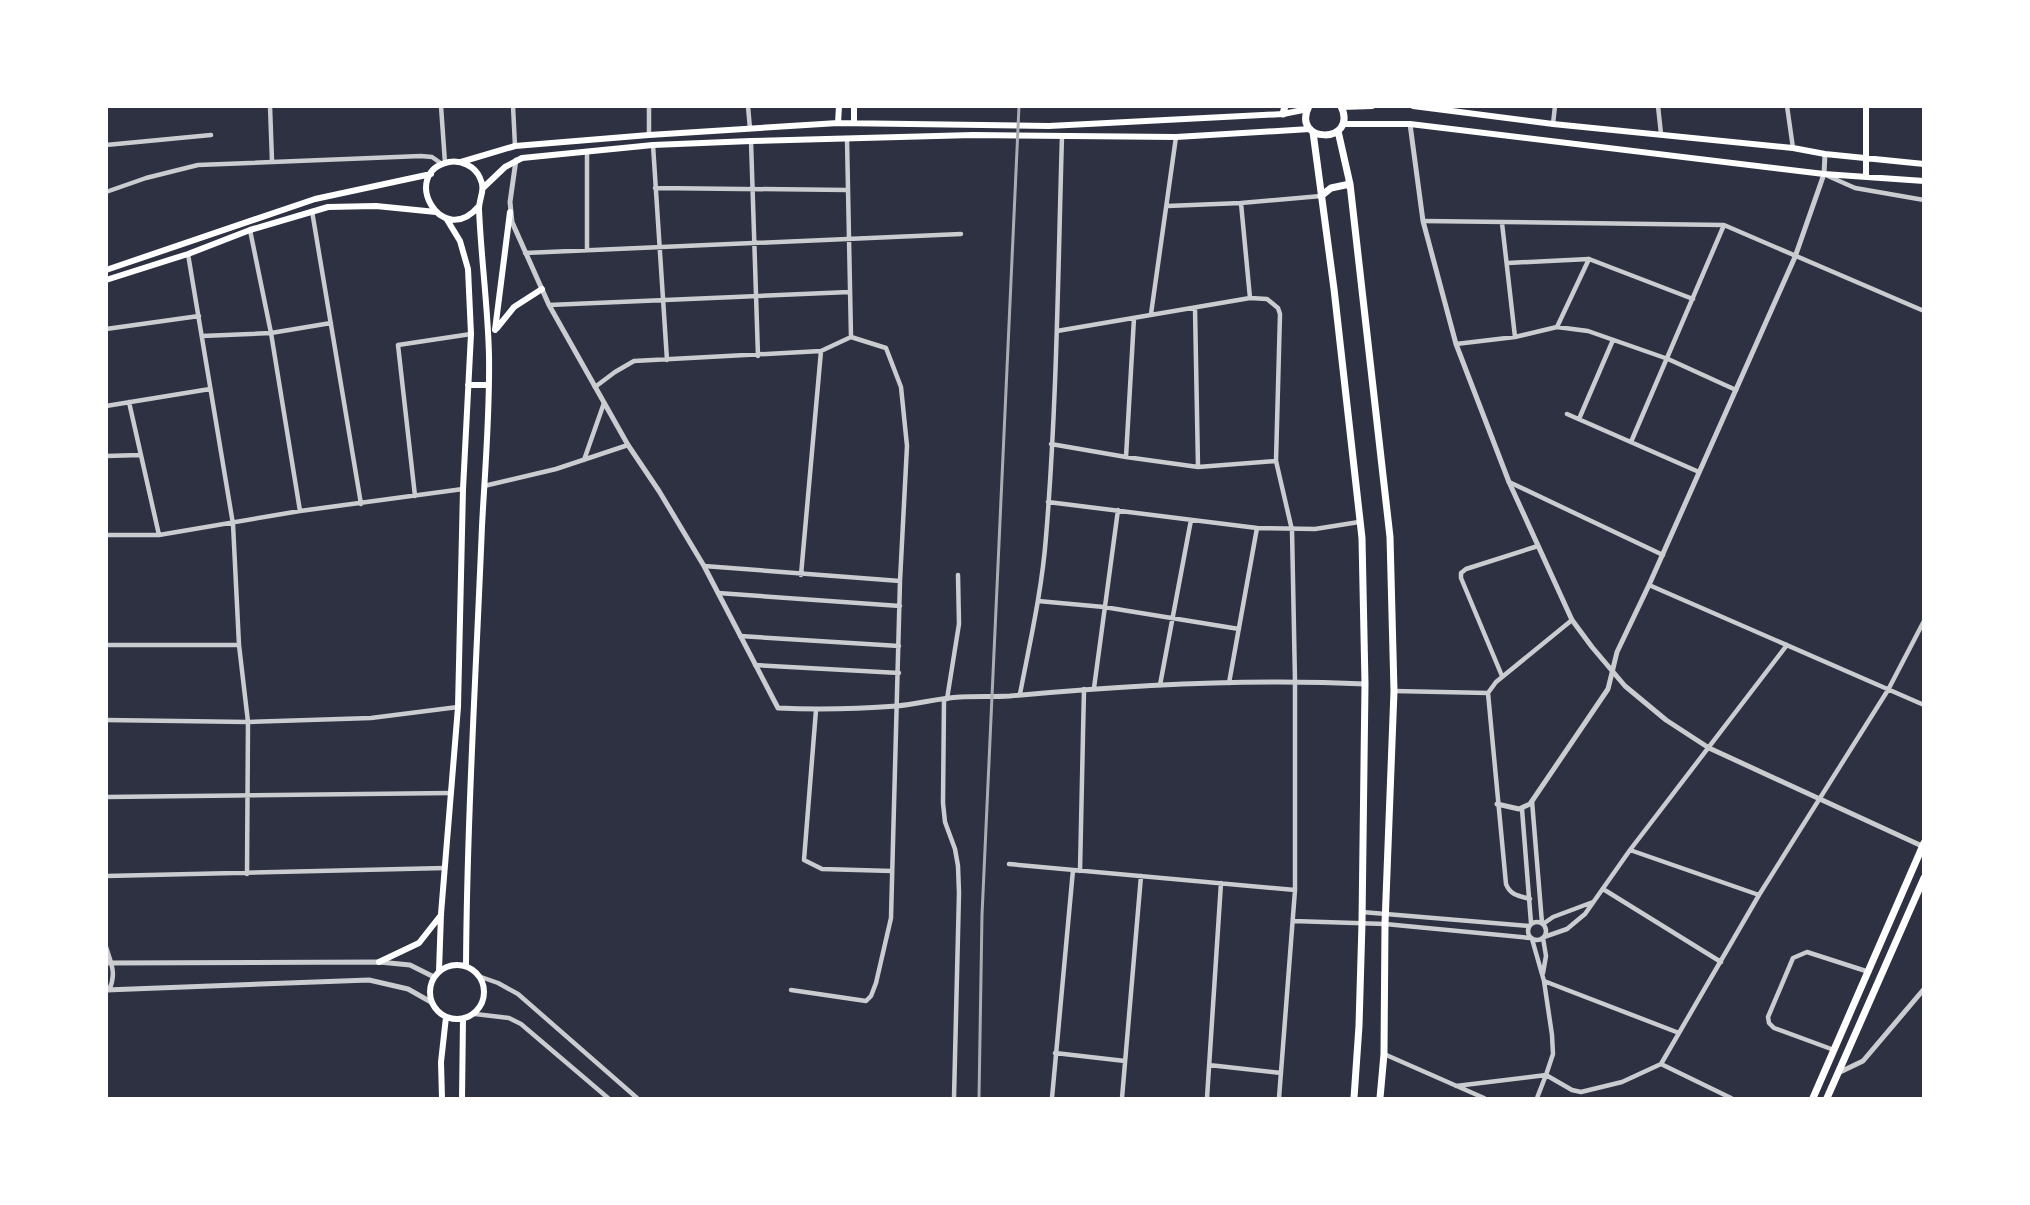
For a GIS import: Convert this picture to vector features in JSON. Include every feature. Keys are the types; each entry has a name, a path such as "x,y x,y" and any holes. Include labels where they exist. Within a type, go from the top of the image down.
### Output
{"main road":[{"path":"838,123 839,106"},
{"path":"854,106 854,123"},
{"path":"483,188 516,160 587,150 751,141 973,135 1176,137 1312,130 1326,136 1338,131 1343,124 1344,113 1341,107 1372,106"},
{"path":"1413,106 1552,124 1793,148 1825,154 1923,164"},
{"path":"1866,106 1866,176"},
{"path":"106,270 315,199 431,174 444,164 461,162 515,146 838,123 1049,126 1309,108 1307,123 1312,130 1321,196 1362,538 1365,684 1362,923 1354,1098"},
{"path":"1343,124 1410,124 1824,174 1923,181"},
{"path":"1338,131 1350,184 1390,537 1394,691 1385,924 1384,1054 1380,1098"},
{"path":"461,162 477,171 483,188 479,206 489,385 466,966"},
{"path":"431,174 427,182 427,198 436,212"},
{"path":"1321,196 1331,188 1350,184"},
{"path":"106,280 189,254 250,230 328,207 360,205 436,212 446,218 461,219 479,206"},
{"path":"495,330 510,212"},
{"path":"437,974 458,707 463,489 471,334 468,269 460,241 446,218"},
{"path":"488,344 495,330 514,307 542,289"},
{"path":"468,385 489,385"},
{"path":"1813,1098 1923,844"},
{"path":"1827,1098 1923,878"},
{"path":"379,962 419,943 441,914"},
{"path":"452,965 466,966 481,977 484,985 483,1001 475,1014 464,1019 446,1017 440,1014 431,1002 430,985 437,974 452,965"},
{"path":"442,1098 441,1062 446,1017"},
{"path":"462,1098 464,1019"}],"street":[{"path":"270,106 272,161"},
{"path":"441,106 444,164"},
{"path":"513,106 515,146"},
{"path":"649,106 649,135"},
{"path":"748,106 750,129"},
{"path":"1552,124 1555,106"},
{"path":"1658,106 1661,134"},
{"path":"1787,106 1793,148"},
{"path":"1410,124 1423,221 1456,344 1509,482 1572,620 1612,672 1643,702 1709,748 1820,800 1923,844"},
{"path":"106,145 211,135"},
{"path":"1020,694 1038,601 1046,538 1057,331 1062,136"},
{"path":"1151,314 1176,137"},
{"path":"847,139 851,337"},
{"path":"751,141 758,356"},
{"path":"653,145 667,360"},
{"path":"586,250 587,150"},
{"path":"1497,804 1522,809 1532,801 1606,693 1615,657 1650,585 1795,257 1824,174 1825,154"},
{"path":"106,192 146,178 198,165 421,156 432,157 444,164"},
{"path":"516,160 510,212 514,230 549,305 628,445 659,490 704,566 778,708 816,710 898,706 958,697 1009,696 1094,688 1160,685 1295,681 1365,684"},
{"path":"1824,174 1855,188 1923,200"},
{"path":"656,188 848,190"},
{"path":"1167,206 1241,203 1321,196"},
{"path":"1241,203 1250,298"},
{"path":"312,211 361,504"},
{"path":"1423,221 1724,225 1923,311"},
{"path":"1502,223 1515,337"},
{"path":"1631,442 1724,225"},
{"path":"250,230 271,333 300,511"},
{"path":"525,254 849,241 961,234"},
{"path":"189,254 233,524 239,645 248,722 247,873"},
{"path":"1508,263 1589,259 1693,299"},
{"path":"1557,327 1589,259"},
{"path":"549,305 849,292"},
{"path":"1057,331 1250,298 1267,298 1278,308 1280,314 1276,461 1292,530 1295,890 1279,1098"},
{"path":"1195,308 1198,467"},
{"path":"106,329 199,316"},
{"path":"1126,457 1134,318"},
{"path":"202,336 271,333 331,324"},
{"path":"1456,344 1515,337 1557,327 1588,331 1668,359 1736,390"},
{"path":"415,496 398,345 471,334"},
{"path":"595,387 634,361 821,351 851,337 886,348 901,387 907,446 900,581 891,918 876,983 871,996 866,1000 791,990"},
{"path":"1579,419 1613,340"},
{"path":"801,575 821,351"},
{"path":"106,406 210,388"},
{"path":"129,402 159,535"},
{"path":"584,460 604,403"},
{"path":"1567,414 1699,472"},
{"path":"1051,444 1198,467 1276,461"},
{"path":"484,486 584,460 628,445"},
{"path":"106,456 140,455"},
{"path":"1509,482 1663,555"},
{"path":"106,535 159,535 300,511 463,489"},
{"path":"1048,502 1257,528 1315,529 1359,522"},
{"path":"1094,688 1118,510"},
{"path":"1160,685 1191,520"},
{"path":"1229,683 1257,528"},
{"path":"1502,676 1461,578 1461,573 1466,569 1538,546"},
{"path":"704,566 900,581"},
{"path":"954,1098 958,866 955,849 945,822 943,803 946,699 959,624 958,575"},
{"path":"1650,585 1923,705"},
{"path":"718,593 900,606"},
{"path":"1038,601 1104,607 1239,629"},
{"path":"1530,899 1513,894 1508,890 1506,884 1488,693 1502,676 1572,620"},
{"path":"1456,1086 1546,1075 1574,1091 1581,1092 1622,1082 1661,1064 1759,895 1888,690 1923,621"},
{"path":"740,636 899,646"},
{"path":"106,645 239,645"},
{"path":"1293,921 1385,924 1538,941 1560,933 1574,925 1585,914 1630,850 1787,645"},
{"path":"755,664 899,673"},
{"path":"1080,871 1084,689"},
{"path":"1394,691 1488,693"},
{"path":"106,720 248,722 371,718 458,707"},
{"path":"816,710 804,860 822,869 892,871"},
{"path":"106,797 451,793"},
{"path":"1532,801 1542,923 1546,929 1543,938 1546,956 1543,973"},
{"path":"1522,809 1530,899 1528,933 1543,973 1553,1054 1537,1098"},
{"path":"1630,850 1759,895"},
{"path":"1009,864 1295,890"},
{"path":"106,876 446,868"},
{"path":"1052,1098 1073,870"},
{"path":"1122,1098 1141,876"},
{"path":"1207,1098 1221,884"},
{"path":"1603,889 1721,962"},
{"path":"1362,912 1530,924 1542,923 1593,902"},
{"path":"106,947 113,979 108,990 369,980 408,989 431,1002"},
{"path":"1834,1050 1774,1028 1769,1023 1768,1017 1793,958 1803,952 1808,952 1869,972"},
{"path":"110,963 379,962 410,965 437,974"},
{"path":"481,977 518,994 638,1098"},
{"path":"1544,981 1678,1033"},
{"path":"1838,1073 1863,1061 1923,989"},
{"path":"475,1014 509,1018 521,1024 608,1098"},
{"path":"1055,1053 1125,1061"},
{"path":"1384,1054 1484,1098"},
{"path":"1661,1064 1731,1098"},
{"path":"1209,1065 1281,1073"}],"railway":[{"path":"979,1098 982,915 1019,106"}]}
